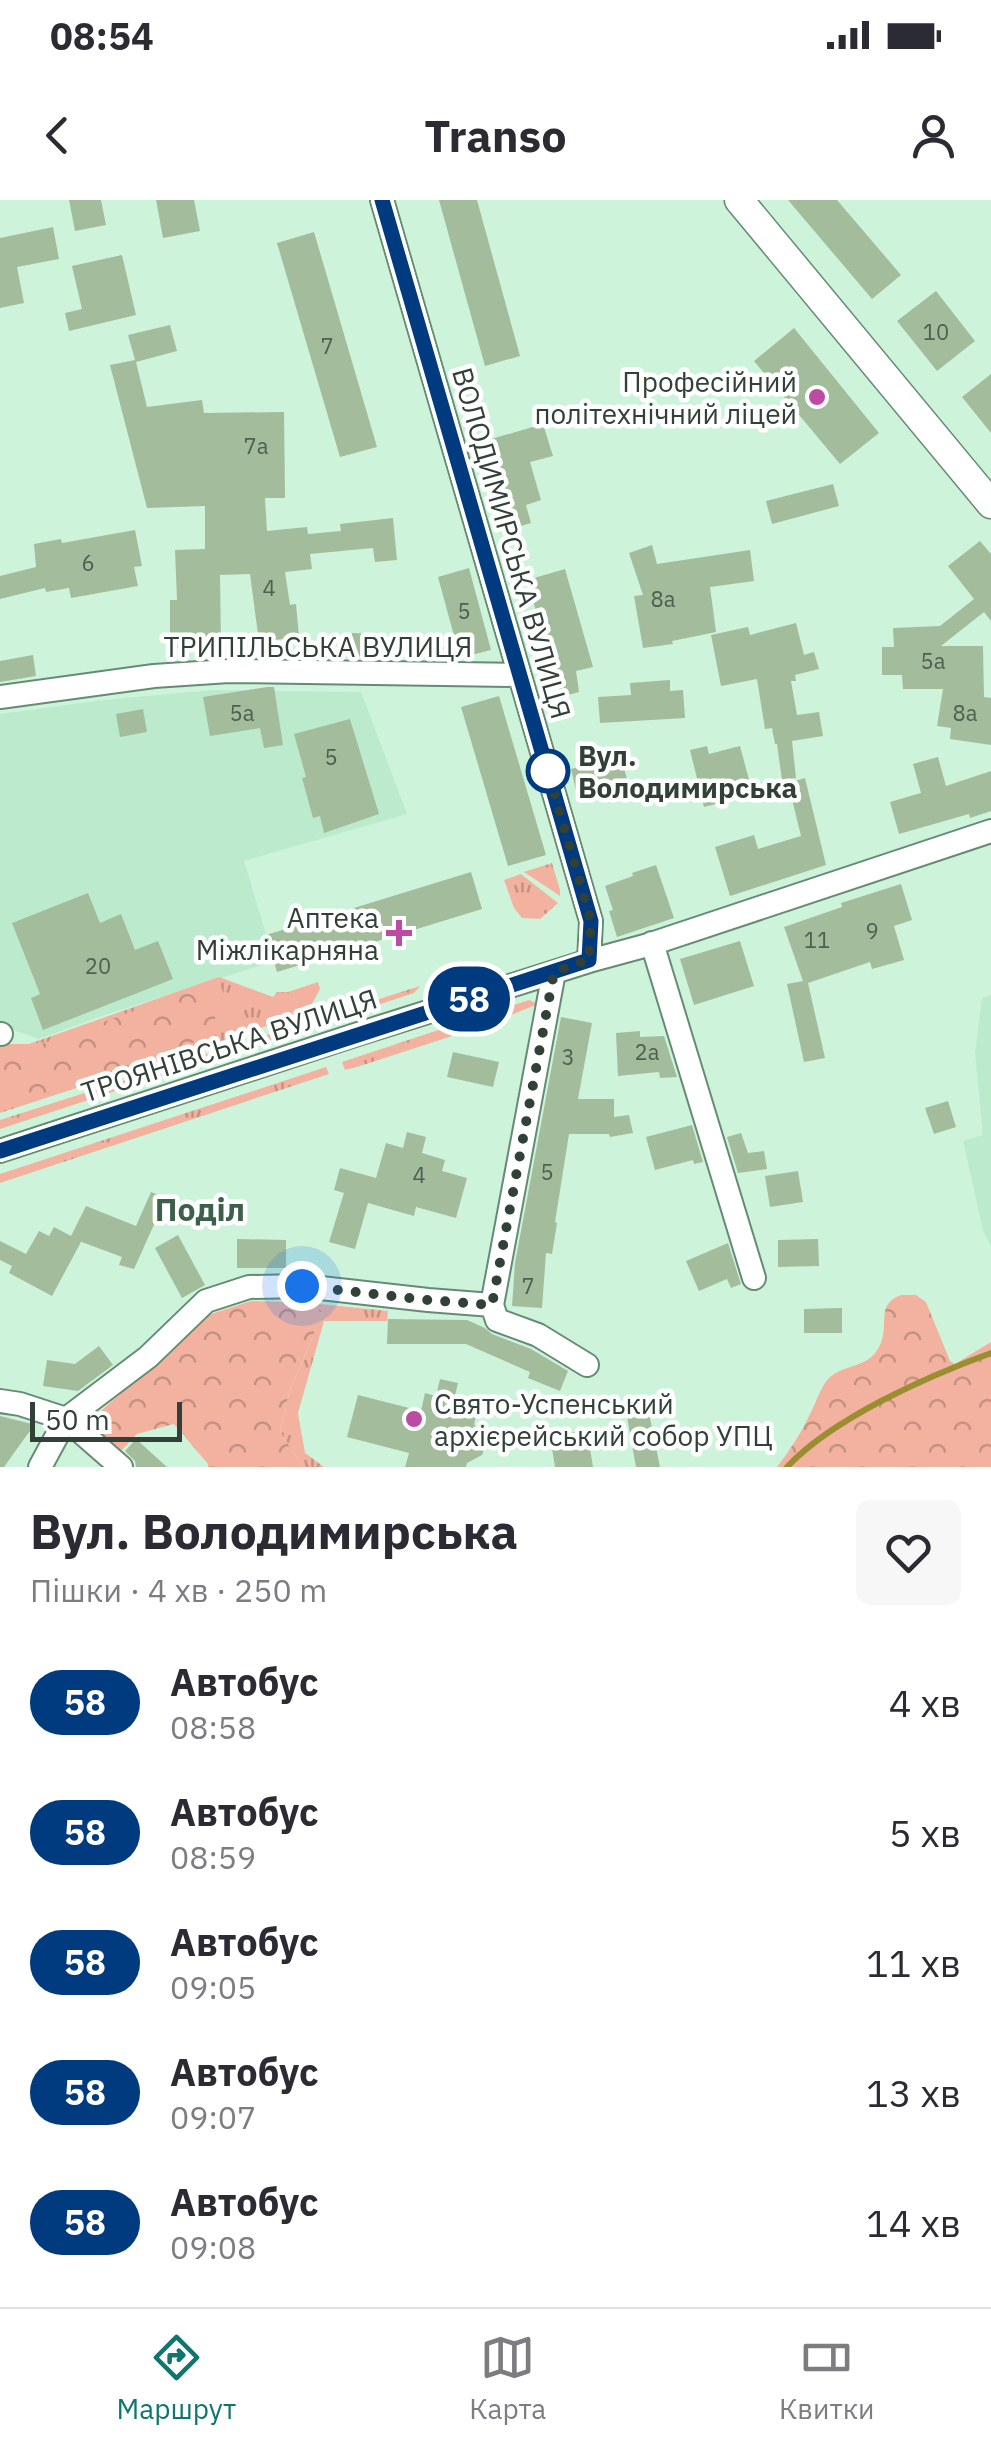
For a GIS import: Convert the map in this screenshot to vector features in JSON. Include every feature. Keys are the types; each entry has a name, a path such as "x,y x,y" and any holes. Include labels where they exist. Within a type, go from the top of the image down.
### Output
{"main road":[{"path":"739,200 991,504"}],"street":[{"name":"ВОЛОДИМИРСЬКА ВУЛИЦЯ","path":"382,200 591,921 589,960"},
{"name":"ТРИПІЛЬСЬКА ВУЛИЦЯ","path":"0,697 154,676 229,671 519,674"},
{"name":"ТРОЯНІВСЬКА ВУЛИЦЯ","path":"0,1151 991,831"},
{"path":"652,943 754,1278"},
{"path":"554,972 492,1305 497,1320 538,1336 588,1365"},
{"path":"40,1467 66,1419 148,1358 206,1302 249,1288 302,1286 492,1305"},
{"path":"0,1401 66,1419 122,1467"}],"shaded area":[{"path":"213,690 361,692 407,814 244,861 274,961 39,1039 0,1025 0,714"},
{"path":"991,995 991,1246 983,1230 963,1141 983,1135 975,1053 982,998"}],"green space":[{"path":"552,863 560,890 560,896 524,872"},
{"path":"521,874 558,903 540,919 522,918 514,908 504,880"},
{"path":"219,977 273,997 277,992 318,982 320,989 307,1013 0,1113 0,1044 29,1044"},
{"path":"210,984 220,986 223,994 210,1030 198,1041 0,1109 0,1055"},
{"path":"420,986 414,993 0,1129 0,1120"},
{"path":"529,1000 538,1004 489,1024 357,1067 345,1070 342,1062"},
{"path":"326,1067 329,1074 0,1183 0,1174"},
{"path":"901,1295 916,1295 926,1302 950,1361 955,1364 991,1342 991,1467 777,1467 828,1379 874,1354 882,1339 885,1310"},
{"path":"251,1301 310,1303 322,1314 289,1393 280,1432 303,1467 208,1467 174,1424 137,1434 118,1454 85,1425 211,1314"},
{"path":"310,1303 388,1311 387,1321 324,1321 298,1413 305,1453 324,1467 303,1467 280,1432 289,1393 322,1314"}],"building":[{"path":"69,200 101,200 106,225 75,231"},
{"path":"156,200 194,200 200,231 163,238"},
{"path":"439,200 477,200 520,356 485,366"},
{"path":"788,200 837,200 901,275 872,299"},
{"path":"53,227 59,259 17,267 24,303 0,308 0,238"},
{"path":"314,232 377,447 340,457 277,243"},
{"path":"122,255 136,315 69,331 65,313 82,309 72,266"},
{"path":"936,291 975,341 937,371 897,321"},
{"path":"170,325 177,351 136,362 147,407 202,400 204,413 284,412 285,498 265,498 267,531 307,527 308,534 341,531 340,524 393,518 397,560 375,562 373,548 310,554 312,569 285,572 290,605 296,604 299,637 259,642 250,574 220,575 221,648 170,648 170,600 177,600 175,550 205,549 205,506 147,508 110,365 135,360 128,335"},
{"name":"Професійний політехнічний ліцей","path":"794,328 879,433 840,464 754,361"},
{"path":"991,374 991,433 962,397"},
{"path":"543,424 553,456 530,462 541,500 526,505 531,523 500,532 474,444"},
{"path":"833,484 839,506 772,524 766,501"},
{"path":"135,530 142,566 134,567 138,586 71,598 69,588 46,592 45,588 0,599 0,576 36,567 34,544"},
{"path":"980,541 991,554 991,621 984,612 941,646 983,646 984,697 991,698 991,745 950,739 951,728 937,726 943,689 903,689 902,675 882,675 882,647 894,647 893,628 940,626 974,599 948,566"},
{"path":"652,545 657,564 750,550 754,581 710,587 716,632 643,648 634,596 643,595 629,553"},
{"path":"469,568 491,650 445,659 442,647 456,643 438,577"},
{"path":"565,569 593,667 576,671 579,692 561,697 527,580"},
{"path":"796,623 804,655 814,652 819,669 795,675 796,681 791,681 797,715 819,712 823,736 792,741 796,778 782,780 772,728 765,729 757,679 721,686 711,635 748,627 750,635"},
{"path":"352,633 379,634 379,658 351,656"},
{"path":"33,655 36,676 0,682 0,661"},
{"path":"670,680 670,691 683,690 685,718 600,723 598,697 631,695 630,683"},
{"path":"274,687 283,745 264,748 260,728 210,736 203,697"},
{"path":"499,696 546,855 508,866 461,707"},
{"path":"143,709 147,732 120,737 116,714"},
{"path":"350,719 379,814 324,833 320,816 313,818 294,734"},
{"path":"707,746 709,754 740,746 753,795 704,807 690,750"},
{"path":"621,756 628,783 577,795 571,769"},
{"path":"938,757 946,786 991,771 991,811 899,834 890,802 921,793 913,764"},
{"path":"805,778 826,865 730,896 715,847 754,835 758,849 801,836 788,783"},
{"path":"656,865 674,918 617,937 605,886"},
{"path":"471,872 482,909 277,972 266,935"},
{"path":"901,884 912,920 894,926 904,960 872,969 870,962 808,983 825,1058 804,1062 787,984 803,981 784,927"},
{"path":"88,893 100,923 121,914 135,950 158,941 173,979 43,1030 31,998 40,994 12,923"},
{"path":"740,941 754,986 694,1005 680,959"},
{"path":"561,1017 592,1023 578,1099 614,1099 614,1117 629,1115 633,1133 610,1137 569,1134 552,1254 546,1253 542,1308 512,1306 515,1263"},
{"path":"640,1031 640,1037 664,1036 677,1077 660,1078 659,1072 618,1076 616,1033"},
{"path":"453,1052 499,1062 493,1087 447,1077"},
{"path":"948,1101 956,1127 934,1134 925,1108"},
{"path":"692,1125 703,1162 694,1164 693,1160 655,1170 646,1137"},
{"path":"407,1132 426,1137 422,1153 445,1160 442,1171 467,1178 456,1218 416,1207 414,1216 368,1203 355,1249 329,1242 344,1193 334,1190 340,1168 376,1178 386,1143 403,1148"},
{"path":"741,1133 748,1153 764,1151 767,1169 738,1173 727,1137"},
{"path":"798,1171 803,1202 770,1207 765,1176"},
{"path":"151,1192 166,1198 134,1269 119,1265 122,1257 79,1241 52,1296 9,1273 12,1266 0,1260 0,1241 26,1254 39,1231 49,1236 54,1227 71,1236 86,1206 136,1226"},
{"path":"178,1235 205,1285 182,1298 155,1248"},
{"path":"237,1239 286,1240 286,1268 237,1268"},
{"path":"818,1239 819,1266 778,1267 778,1240"},
{"path":"728,1243 741,1284 731,1288 727,1279 699,1291 686,1261"},
{"path":"842,1308 842,1333 804,1333 804,1309"},
{"path":"388,1319 467,1320 568,1371 560,1391 528,1378 530,1372 466,1344 387,1344"},
{"path":"99,1346 113,1365 78,1391 43,1386 47,1360 75,1364"},
{"name":"Свято-Успенський архієрейський собор УПЦ","path":"440,1379 458,1383 454,1400 477,1414 474,1424 483,1438 484,1450 466,1467 405,1467 409,1453 347,1437 358,1395 421,1411 425,1393 436,1396"},
{"path":"649,1413 660,1467 636,1467 627,1417"},
{"path":"0,1416 32,1424 4,1467 0,1467"},
{"path":"587,1430 593,1467 555,1467 550,1436"},
{"path":"136,1439 167,1467 136,1467 125,1451"}],"waterway":[{"path":"787,1467 855,1415 911,1386 991,1353"}],"bus line":[{"name":"58","path":"0,1151 589,960 591,921 578,870 382,200"}],"place":[{"name":"Професійний політехнічний ліцей","path":"817,397"},
{"name":"Вул. Володимирська","path":"548,771"},
{"name":"Аптека Міжлікарняна","path":"399,933"},
{"name":"Свято-Успенський архієрейський собор УПЦ","path":"414,1419"}],"district":[{"name":"Поділ","path":"200,1209"}],"route":[{"path":"302,1286 492,1305 554,972 589,960 591,945 591,921 548,771"}]}
